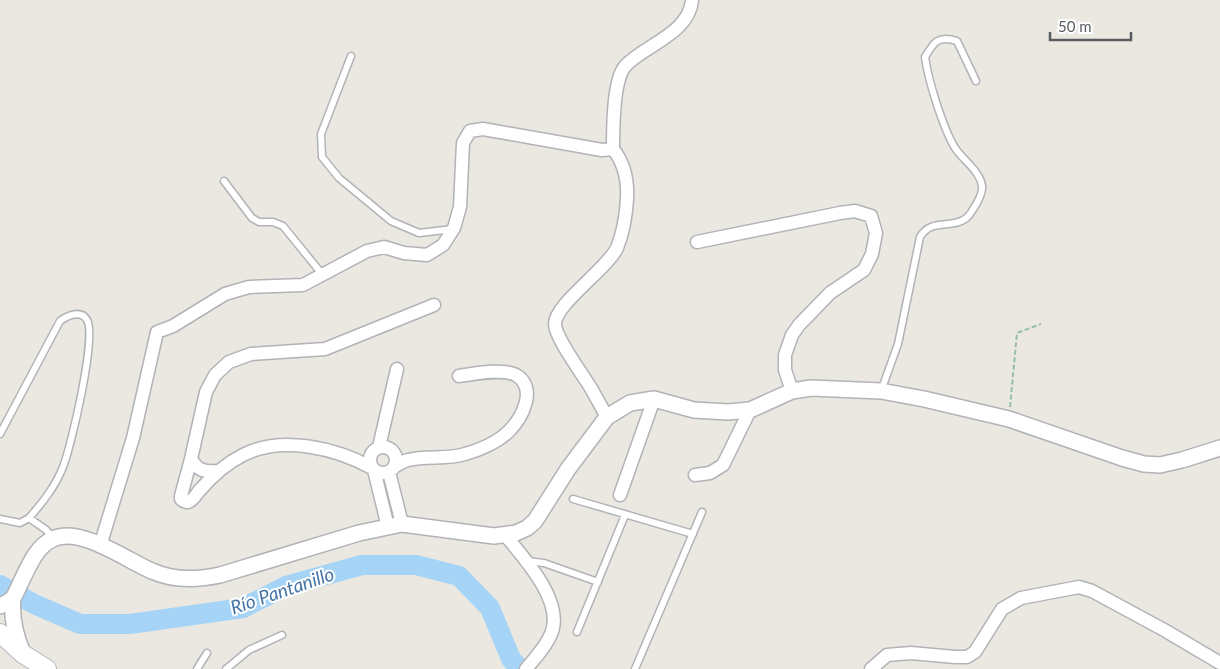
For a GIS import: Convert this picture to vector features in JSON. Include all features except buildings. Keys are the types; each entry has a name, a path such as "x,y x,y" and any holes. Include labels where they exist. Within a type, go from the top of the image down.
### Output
{"main road":[{"path":"0,633 24,654 47,669"}],"street":[{"path":"607,417 561,340 555,325 558,312 592,279 616,249 626,218 627,193 625,170 619,157 613,150 618,79 624,67 634,58 683,24 691,8 692,0"},
{"path":"100,546 133,438 157,332 173,326 225,294 249,287 303,286 367,251 384,247 404,253 427,255 443,245 454,228 460,207 463,142 470,131 483,129 602,150 613,150"},
{"path":"697,242 840,213 855,211 871,216 876,233 872,254 864,270 830,293 799,325 792,335 785,355 785,370 792,391"},
{"path":"434,305 325,348 251,354 229,362 215,374 206,392 191,459 180,496 181,499 188,502 219,471 233,460 251,451 283,444 318,449 356,459 381,473 391,470 407,460 464,455 490,444 508,432 520,417 525,407 527,393 523,382 515,375 495,372 459,376"},
{"path":"395,525 370,458 383,446 397,369"},
{"path":"24,654 16,638 9,600 42,545 54,538 75,536 90,540 152,571 176,578 196,579 220,575 359,533 395,525 505,536 527,528 535,521 568,469 607,417 630,403 654,399 694,410 728,412 750,410 792,391 812,388 881,391 924,398 1009,419 1144,464 1160,465 1220,448"},
{"path":"620,495 654,399"},
{"path":"695,475 710,473 724,465 750,410"},
{"path":"383,446 395,456 391,470 395,525"},
{"path":"356,459 383,446"},
{"path":"383,446 407,460"},
{"path":"191,459 200,471 219,471"},
{"path":"505,536 527,561 546,591 554,612 552,633 540,654 526,669"},
{"path":"871,669 888,655 910,653 967,657 975,652 1002,609 1021,598 1079,588 1092,591 1220,663"}],"lane":[{"path":"881,391 898,344 920,237 928,228 964,220 976,204 982,186 977,174 956,149 948,134 926,69 925,57 932,45 941,38 956,41 976,81"},
{"path":"351,56 321,134 322,157 339,178 391,220 420,233 454,228"},
{"path":"224,181 252,218 259,222 273,222 283,226 322,274"},
{"path":"0,434 60,321 69,315 81,315 87,320 90,330 83,386 72,438 63,468 51,493 29,518 20,523 0,518"},
{"path":"573,500 693,534"},
{"path":"635,669 702,512"},
{"path":"577,632 625,514"},
{"path":"29,518 54,538"},
{"path":"527,561 544,563 598,582"},
{"path":"226,669 249,650 282,635"},
{"path":"198,669 207,653"}],"path":[{"path":"1009,419 1016,333 1041,324"}],"waterway":[{"name":"Río Pantanillo","path":"0,585 34,604 80,624 130,624 243,608 286,586 362,565 416,565 459,576 490,608 511,659 520,669"}]}
